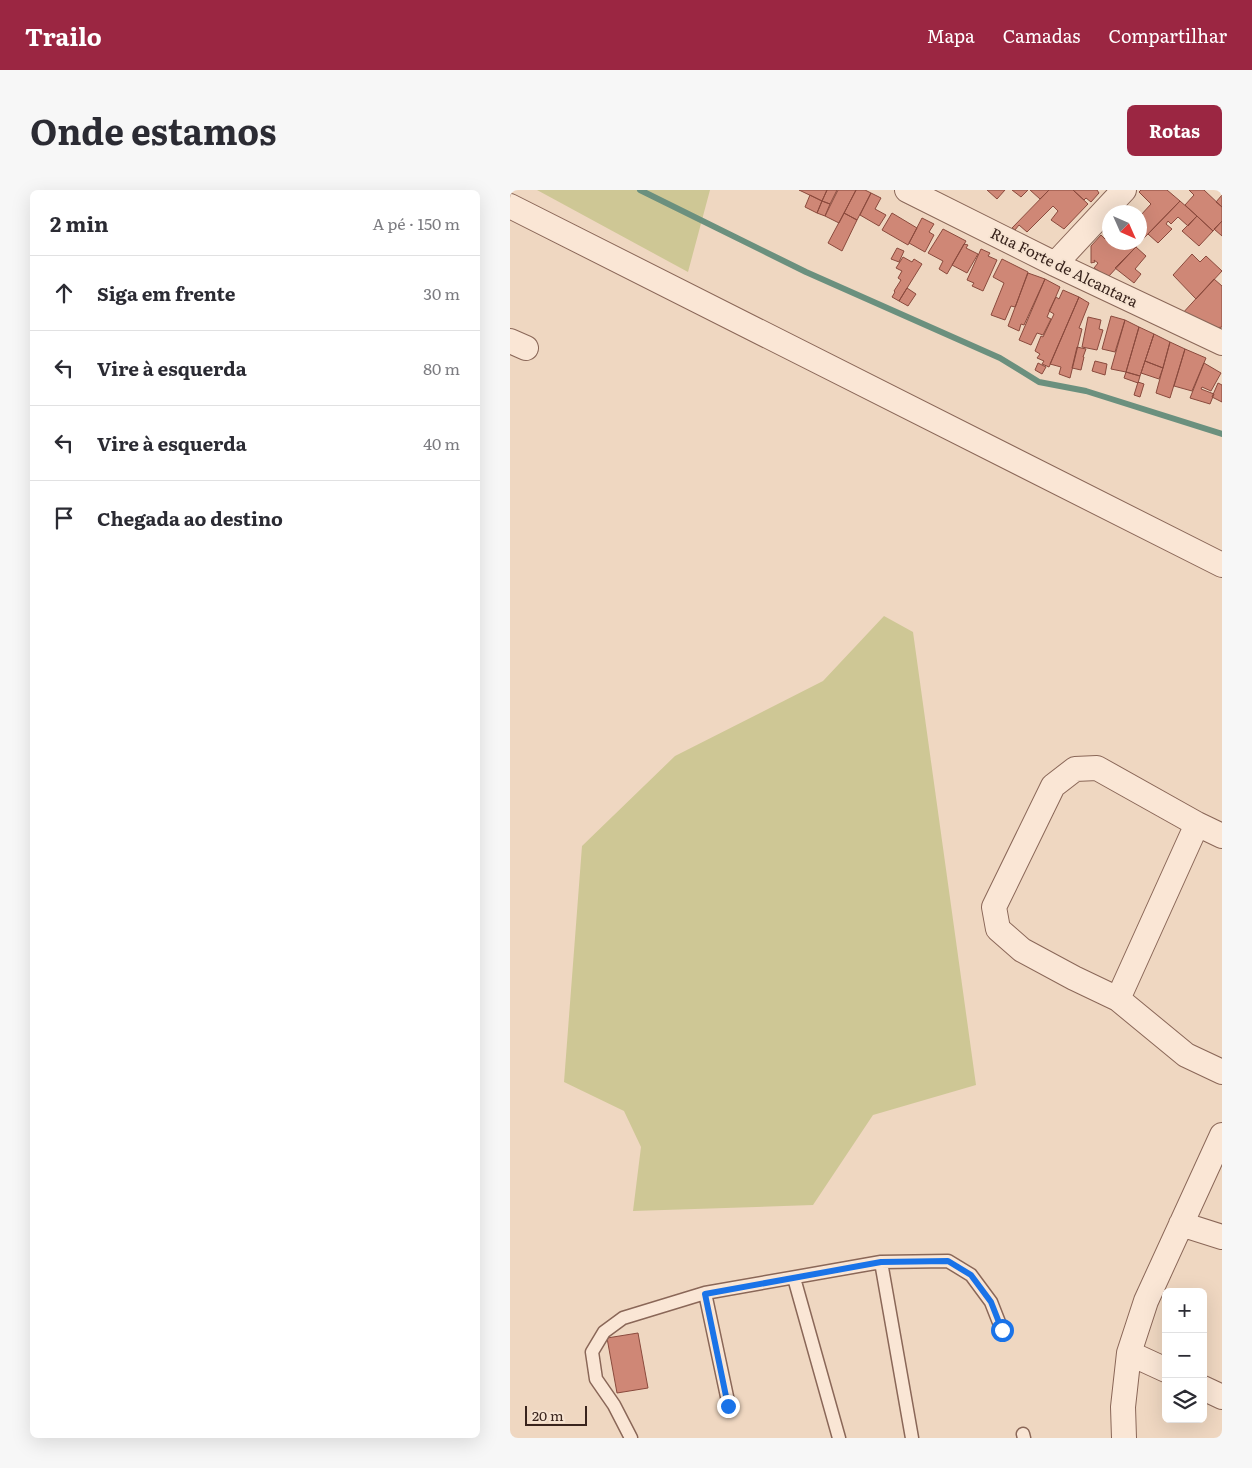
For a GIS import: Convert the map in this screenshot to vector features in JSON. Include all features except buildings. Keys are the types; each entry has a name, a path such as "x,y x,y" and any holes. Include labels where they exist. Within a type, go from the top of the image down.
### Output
{"street":[{"name":"Rua Forte de Alcantara","path":"907,190 1055,264 1222,343"},
{"path":"1055,264 1124,190"},
{"path":"510,206 1222,565"},
{"path":"1222,836 1097,768 1075,769 1053,786 994,907 998,929 1022,950 1118,1000 1186,1055 1222,1072"},
{"path":"1118,1000 1197,824"},
{"path":"1124,1438 1123,1407 1129,1353 1146,1302 1222,1135"},
{"path":"1181,1224 1222,1237"},
{"path":"1129,1353 1162,1368"},
{"path":"1207,1390 1222,1397"}],"lane":[{"path":"631,1438 614,1405 596,1379 592,1352 604,1332 623,1318 705,1294 881,1262 948,1261 971,1275 991,1302 1002,1330"},
{"path":"881,1262 912,1438"},
{"path":"794,1278 839,1438"},
{"path":"705,1294 728,1406"}],"shaded area":[{"path":"537,190 710,190 688,272"},
{"path":"884,616 913,632 976,1085 873,1115 813,1205 633,1211 641,1147 624,1111 564,1082 582,846 675,756 823,681"}],"waterway":[{"path":"640,190 806,272 1000,358 1039,382 1086,391 1222,434"}],"route":[{"path":"728,1406 705,1294 881,1262 948,1261 971,1275 991,1302 1002,1330"}]}
